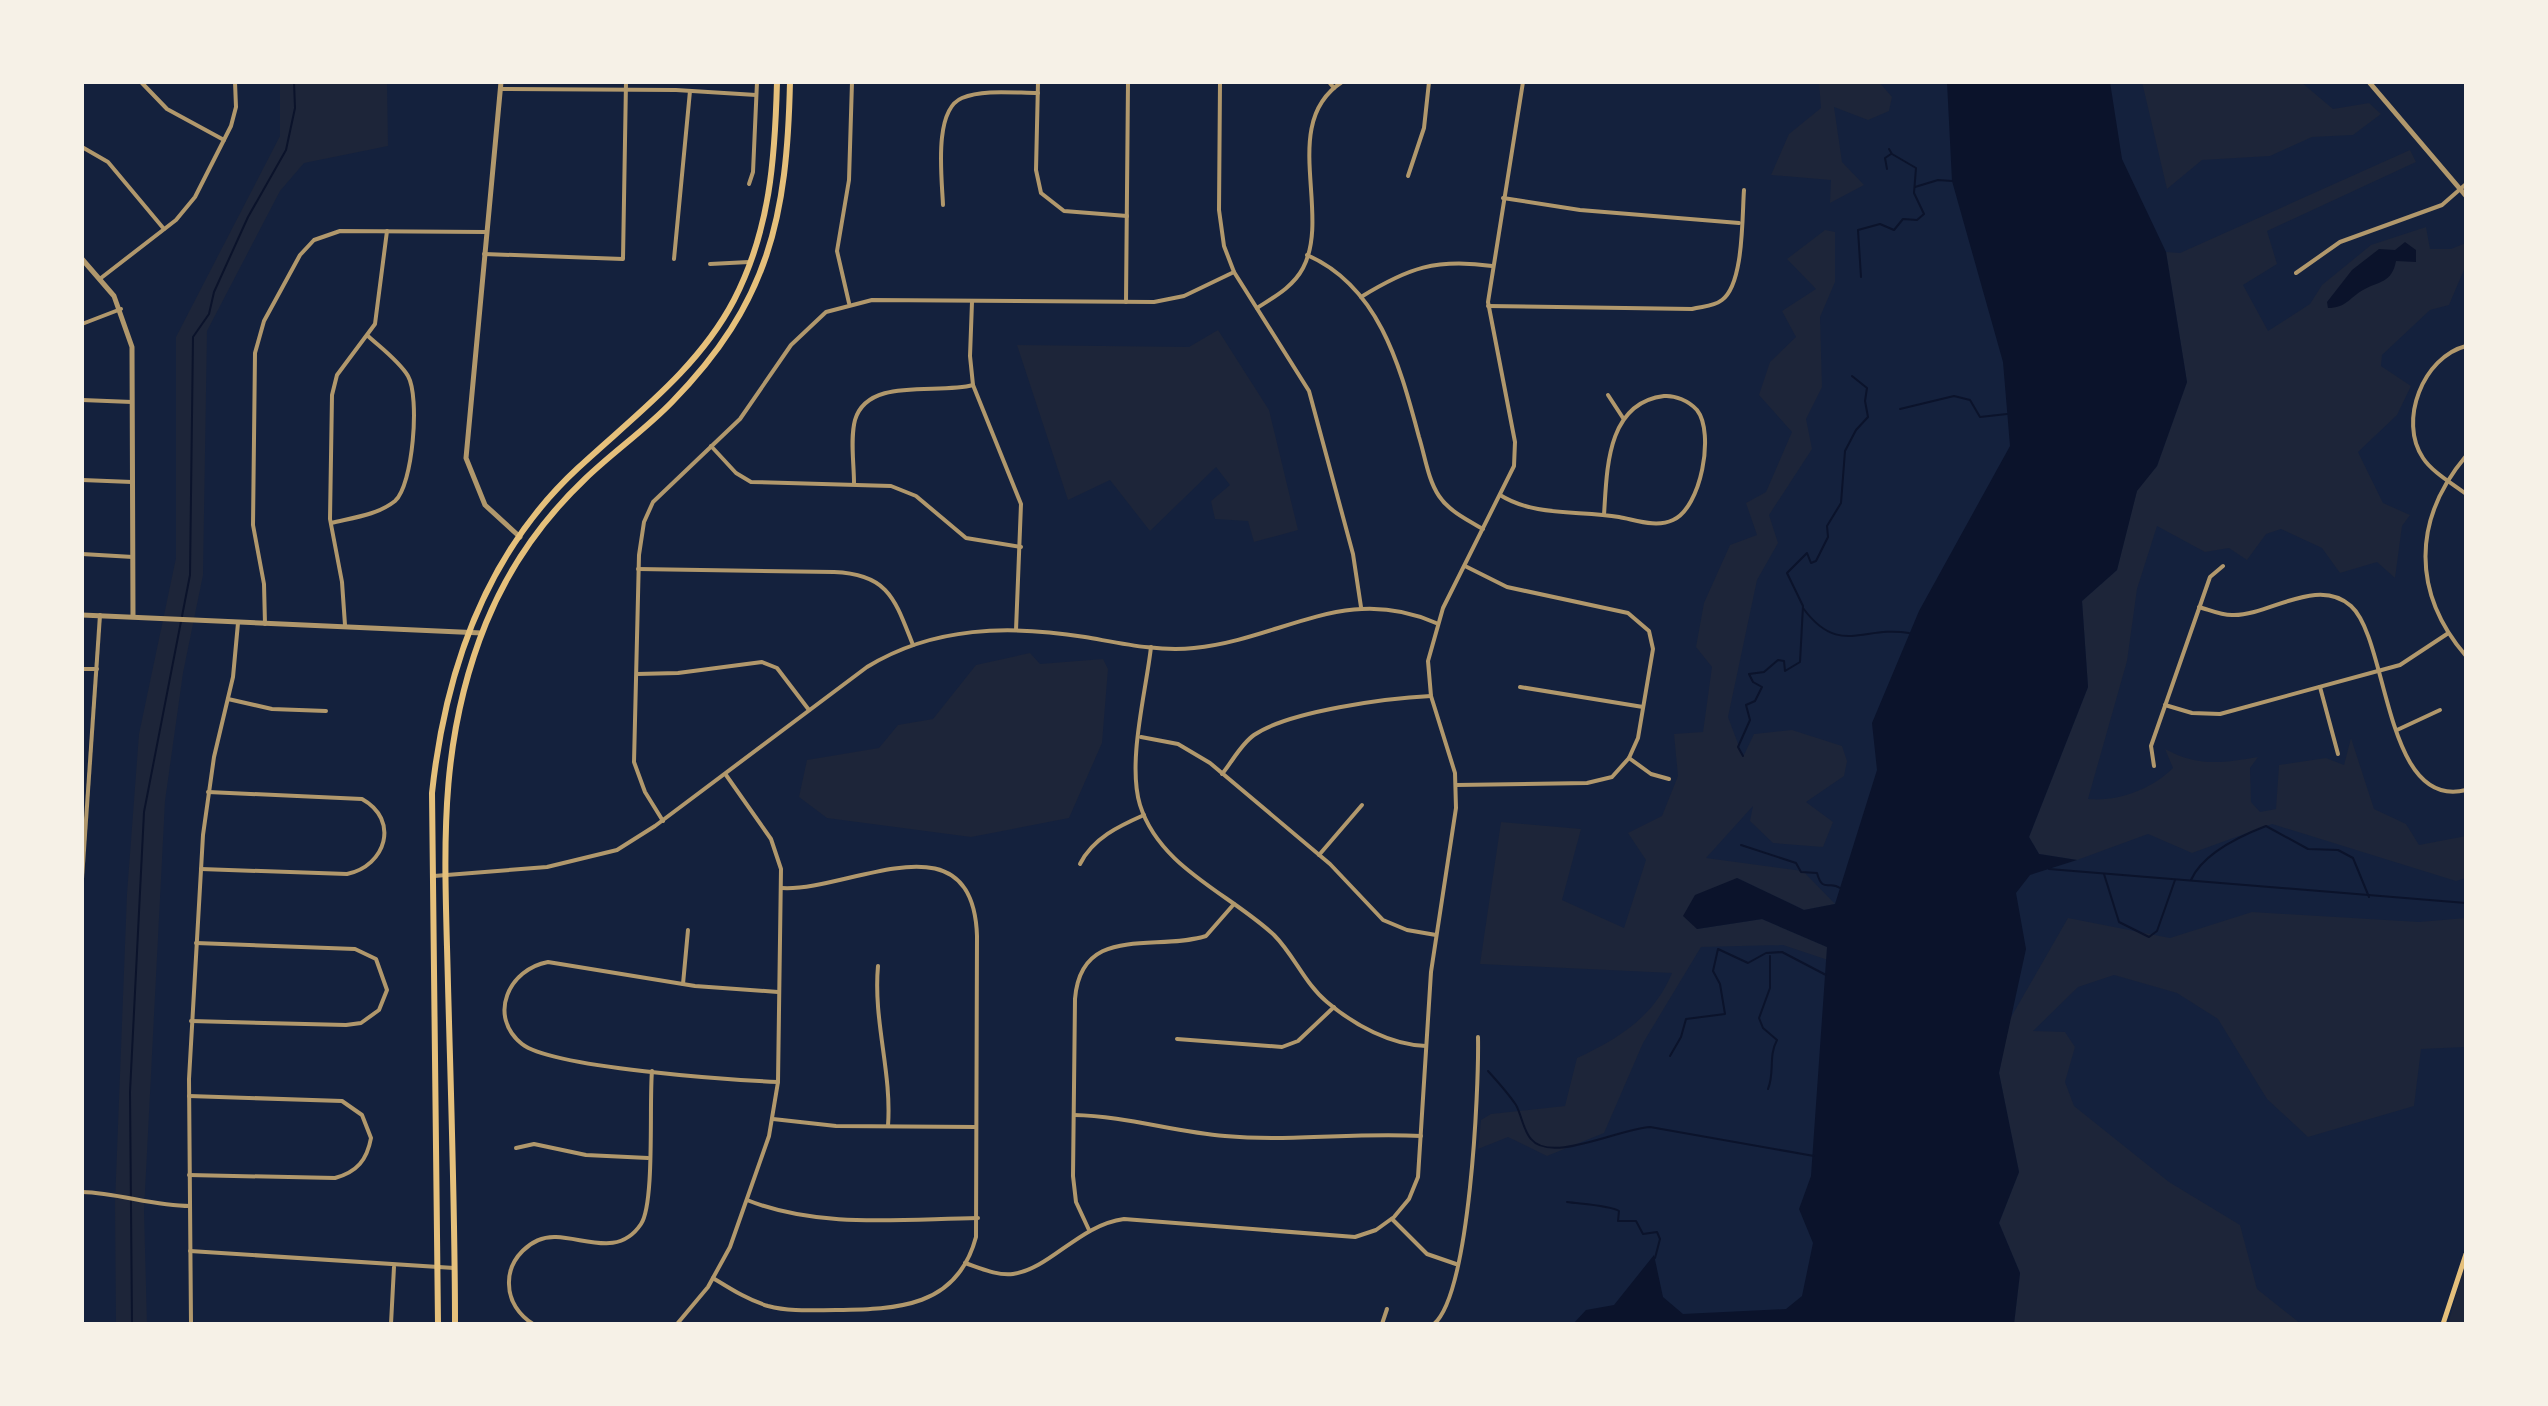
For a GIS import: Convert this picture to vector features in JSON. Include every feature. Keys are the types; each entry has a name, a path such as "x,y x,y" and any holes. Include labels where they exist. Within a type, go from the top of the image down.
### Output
{"main road":[{"path":"438,1324 432,793 437,742 453,672 501,565 520,537 577,469 666,390 715,332 751,262 772,188 777,82"},
{"path":"455,1324 445,795 449,758 468,670 504,581 530,543 583,480 670,404 727,336 752,297 780,214 787,168 790,82"},
{"path":"577,469 583,480"},
{"path":"2443,1324 2466,1254"}],"street":[{"path":"141,82 167,109 224,140"},
{"path":"101,278 164,229 195,197 224,140 236,107 235,82"},
{"path":"484,254 623,259 626,82"},
{"path":"749,184 753,172 757,82"},
{"path":"849,303 838,260 837,241 850,170 852,82"},
{"path":"1038,82 1036,170 1041,193 1064,211 1127,216"},
{"path":"1126,302 1128,82"},
{"path":"1220,82 1219,222 1234,272 1309,391 1353,554 1361,607"},
{"path":"1329,82 1334,88"},
{"path":"1257,308 1293,282 1307,255 1313,122 1320,105 1342,82"},
{"path":"1408,176 1424,128 1429,82"},
{"path":"965,1263 1002,1274 1022,1272 1089,1230 1124,1219 1343,1238 1366,1234 1392,1219 1414,1188 1421,1136 1436,935 1453,842 1456,785 1431,696 1428,661 1436,623 1514,466 1515,442 1488,306 1523,82"},
{"path":"2369,82 2466,196"},
{"path":"520,537 485,505 466,458 501,85 756,95"},
{"path":"674,259 690,91"},
{"path":"943,205 942,134 945,118 953,104 966,96 1038,93"},
{"path":"82,147 108,162 164,229"},
{"path":"2296,273 2340,242 2425,213 2466,184"},
{"path":"1488,306 1708,307 1728,296 1735,281 1744,190"},
{"path":"1503,198 1580,210 1740,223"},
{"path":"345,625 342,582 331,523 333,385 342,367 368,336 380,306 387,230"},
{"path":"265,624 264,584 255,547 252,502 254,376 260,331 300,255 314,240 340,231 486,232"},
{"path":"1307,255 1341,272 1361,297 1399,362 1432,485 1447,505 1483,529"},
{"path":"82,259 101,278 121,309 132,347 133,615"},
{"path":"710,264 751,262"},
{"path":"1361,297 1399,274 1423,266 1463,263 1492,266"},
{"path":"663,821 645,792 634,762 641,533 653,502 740,419 791,345 816,319 849,303 884,300 1126,302 1175,299 1234,272"},
{"path":"973,301 970,356 973,385 1021,504 1016,630"},
{"path":"82,324 121,309"},
{"path":"331,523 385,508 400,495 406,476 414,412 412,384 403,370 368,336"},
{"path":"2466,346 2436,362 2423,381 2414,415 2416,445 2425,462 2466,494"},
{"path":"854,483 856,420 868,399 882,392 937,391 973,385"},
{"path":"1608,395 1623,418"},
{"path":"1500,495 1527,508 1604,515 1656,524 1675,520 1690,505 1701,472 1704,427 1699,413 1690,403 1671,396 1656,398 1623,418 1617,426 1609,455 1604,515"},
{"path":"82,400 134,402"},
{"path":"711,446 743,479 751,482 881,484 908,492 966,538 1021,547"},
{"path":"2466,456 2428,525 2424,557 2426,586 2447,634 2466,656"},
{"path":"82,480 134,482"},
{"path":"82,554 133,557"},
{"path":"1456,785 1587,783 1612,777 1629,758 1638,738 1653,649 1649,631 1637,617 1507,587 1465,566"},
{"path":"2154,766 2151,746 2165,705 2210,577 2223,566"},
{"path":"638,569 853,573 887,589 913,645"},
{"path":"2199,607 2236,615 2308,596 2336,598 2351,606 2358,614 2397,730 2416,770 2428,786 2450,794 2466,790"},
{"path":"434,876 500,873 583,861 627,845 867,667 913,645 962,632 1016,630 1151,647 1208,646 1361,607 1399,609 1436,623"},
{"path":"82,615 482,633"},
{"path":"82,879 100,615"},
{"path":"191,1324 189,1096 196,943 208,792 228,699 238,623"},
{"path":"2165,705 2192,713 2220,714 2408,662 2447,634"},
{"path":"1151,647 1137,790 1144,815 1168,851 1275,936 1317,991 1334,1007 1388,1039 1426,1046"},
{"path":"637,674 668,674 762,662 777,668 809,710"},
{"path":"82,669 97,669"},
{"path":"1520,687 1643,707"},
{"path":"2320,687 2338,754"},
{"path":"1222,774 1247,742 1272,726 1383,700 1431,696"},
{"path":"228,699 272,709 326,711"},
{"path":"2397,730 2440,710"},
{"path":"1140,736 1178,744 1222,774 1319,855 1383,920 1407,930 1436,935"},
{"path":"82,750 91,751"},
{"path":"1629,758 1651,774 1669,779"},
{"path":"677,1324 713,1278 730,1247 773,1119 778,1082 782,888 779,859 771,839 725,774"},
{"path":"201,869 347,874 362,870 374,861 384,840 382,819 362,799 208,792"},
{"path":"1319,855 1362,805"},
{"path":"1080,864 1094,845 1117,827 1144,815"},
{"path":"713,1278 750,1300 775,1308 887,1309 918,1303 936,1294 965,1263 974,1246 978,1218 977,917 973,899 964,884 942,871 887,869 810,888 782,888"},
{"path":"1089,1230 1074,1195 1075,999 1084,964 1096,953 1112,947 1206,936 1234,904"},
{"path":"683,984 688,930"},
{"path":"191,1021 353,1025 379,1010 387,990 376,959 355,949 196,943"},
{"path":"778,992 683,984 548,962 524,970 508,989 506,1022 515,1037 528,1048 704,1079 778,1082"},
{"path":"878,966 876,1000 890,1091 888,1126"},
{"path":"1177,1039 1282,1047 1298,1041 1334,1007"},
{"path":"1434,1324 1447,1307 1469,1197 1478,1037"},
{"path":"533,1324 519,1312 510,1296 509,1279 518,1254 548,1237 603,1244 629,1236 646,1214 652,1071"},
{"path":"189,1096 342,1101 362,1115 371,1138 363,1162 350,1173 335,1178 189,1175"},
{"path":"1074,1115 1101,1116 1175,1131 1244,1138 1362,1133 1421,1136"},
{"path":"773,1119 809,1125 976,1127"},
{"path":"516,1148 534,1144 586,1155 648,1158"},
{"path":"82,1192 142,1203 190,1206"},
{"path":"747,1200 802,1217 978,1218"},
{"path":"1392,1219 1427,1254 1456,1264"},
{"path":"190,1251 310,1256 394,1266 454,1268"},
{"path":"391,1324 394,1266"},
{"path":"1382,1324 1387,1309"}],"shaded area":[{"path":"280,82 387,82 388,146 304,163 280,191 207,331 203,575 183,673 165,801 144,1211 147,1324 116,1324 115,1203 127,894 139,734 176,558 176,337 280,136"},
{"path":"1819,82 1879,82 1892,97 1889,111 1868,120 1834,107 1842,162 1864,185 1830,203 1831,180 1771,175 1789,134 1821,108"},
{"path":"1947,82 2110,82 2122,159 2166,252 2187,382 2157,466 2137,491 2117,570 2082,601 2088,687 2029,837 2039,854 2077,860 2030,875 2016,893 2026,949 1999,1073 2019,1172 1999,1223 2020,1273 2014,1324 1573,1324 1586,1310 1614,1305 1654,1255 1663,1297 1683,1314 1786,1309 1802,1296 1813,1243 1799,1209 1811,1176 1827,947 1762,919 1697,929 1683,916 1695,895 1737,878 1804,910 1835,904 1877,770 1872,723 1919,611 2010,446 2003,362 1952,181"},
{"path":"2142,82 2301,82 2333,109 2369,103 2381,114 2353,135 2312,137 2270,156 2202,160 2167,189"},
{"path":"2410,150 2416,162 2267,231 2277,264 2243,285 2268,331 2310,304 2322,285 2371,245 2426,227 2430,249 2451,249 2466,243 2466,265 2449,305 2430,310 2382,355 2381,366 2411,386 2397,415 2358,452 2383,503 2410,515 2402,526 2395,578 2377,562 2340,573 2322,548 2281,529 2266,534 2247,560 2229,548 2205,552 2157,526 2137,589 2127,661 2088,799 2123,796 2155,782 2173,768 2165,749 2189,759 2211,762 2258,757 2250,768 2251,802 2260,812 2276,809 2279,765 2326,758 2344,765 2351,738 2374,809 2406,824 2419,845 2466,836 2466,878 2456,881 2272,824 2192,853 2148,834 2077,860 2039,854 2029,837 2088,687 2082,601 2117,570 2137,490 2157,466 2187,382 2166,252 2180,253"},
{"path":"1825,230 1835,232 1835,282 1820,317 1822,387 1806,419 1812,449 1769,515 1778,543 1757,580 1728,717 1743,757 1754,734 1792,730 1842,746 1847,761 1844,776 1806,802 1833,822 1823,847 1773,843 1750,821 1753,806 1706,858 1803,871 1835,904 1804,910 1737,878 1697,929 1762,919 1827,947 1828,960 1783,945 1701,947 1643,1043 1604,1133 1547,1156 1508,1137 1478,1149 1481,1120 1491,1114 1565,1106 1577,1058 1633,1025 1655,1002 1672,973 1480,964 1501,822 1581,829 1562,900 1624,928 1646,860 1628,833 1662,816 1678,776 1674,734 1703,732 1712,667 1696,647 1704,603 1730,545 1757,535 1746,503 1766,492 1792,432 1759,395 1770,362 1796,337 1782,311 1816,289 1787,259"},
{"path":"2405,242 2416,250 2416,262 2396,261 2391,274 2384,280 2343,304 2328,308 2327,302 2352,270 2379,249 2395,250"},
{"path":"1218,330 1269,410 1298,530 1254,542 1248,521 1215,519 1211,501 1230,485 1216,467 1150,531 1110,480 1068,500 1017,345 1189,347"},
{"path":"1030,653 1040,664 1103,659 1108,669 1102,743 1069,818 971,837 827,818 799,797 807,760 879,748 898,725 933,719 976,665"},
{"path":"2252,912 2419,922 2466,918 2466,1047 2421,1049 2414,1106 2308,1137 2267,1099 2218,1019 2177,993 2114,975 2078,987 2033,1031 2065,1032 2075,1047 2065,1082 2074,1106 2169,1182 2240,1225 2257,1289 2301,1324 2014,1324 2020,1273 1999,1223 2019,1172 1999,1073 2010,1019 2068,918 2170,938"},
{"path":"2466,1259 2466,1324 2448,1324"}],"waterway":[{"path":"132,1324 130,1092 144,812 190,575 193,337 209,314 214,292 248,217 286,150 295,108 294,82"},
{"path":"1861,277 1858,230 1880,224 1894,230 1903,219 1917,220 1924,214 1914,193 1916,168 1889,149"},
{"path":"1887,169 1885,158 1891,154"},
{"path":"1915,187 1938,180 1952,181"},
{"path":"1743,756 1738,747 1750,720 1746,705 1755,701 1762,687 1753,682 1749,674 1764,672 1778,660 1784,661 1785,671 1800,662 1803,606 1787,573 1807,553 1811,563 1816,561 1828,537 1827,526 1841,503 1845,451 1856,430 1868,417 1865,401 1867,388 1852,376"},
{"path":"1900,409 1954,396 1970,400 1980,417 2007,414"},
{"path":"1803,608 1816,623 1840,635 1909,633"},
{"path":"2191,880 2213,854 2234,840 2266,826 2308,849 2338,850 2353,858 2369,897"},
{"path":"1741,845 1796,863 1801,872 1817,873 1824,885 1840,888"},
{"path":"2049,869 2466,903"},
{"path":"2104,874 2119,922 2149,937 2157,931 2175,880"},
{"path":"1670,1056 1681,1037 1686,1019 1725,1014 1720,984 1713,971 1718,949 1748,963 1766,953 1782,952 1826,975"},
{"path":"1768,1089 1777,1040 1763,1028 1759,1018 1770,988 1770,956"},
{"path":"1488,1071 1516,1105 1528,1135 1541,1146 1570,1146 1650,1127 1814,1156"},
{"path":"1567,1202 1614,1209 1619,1211 1618,1221 1636,1221 1643,1234 1657,1232 1660,1239 1655,1258"}]}
